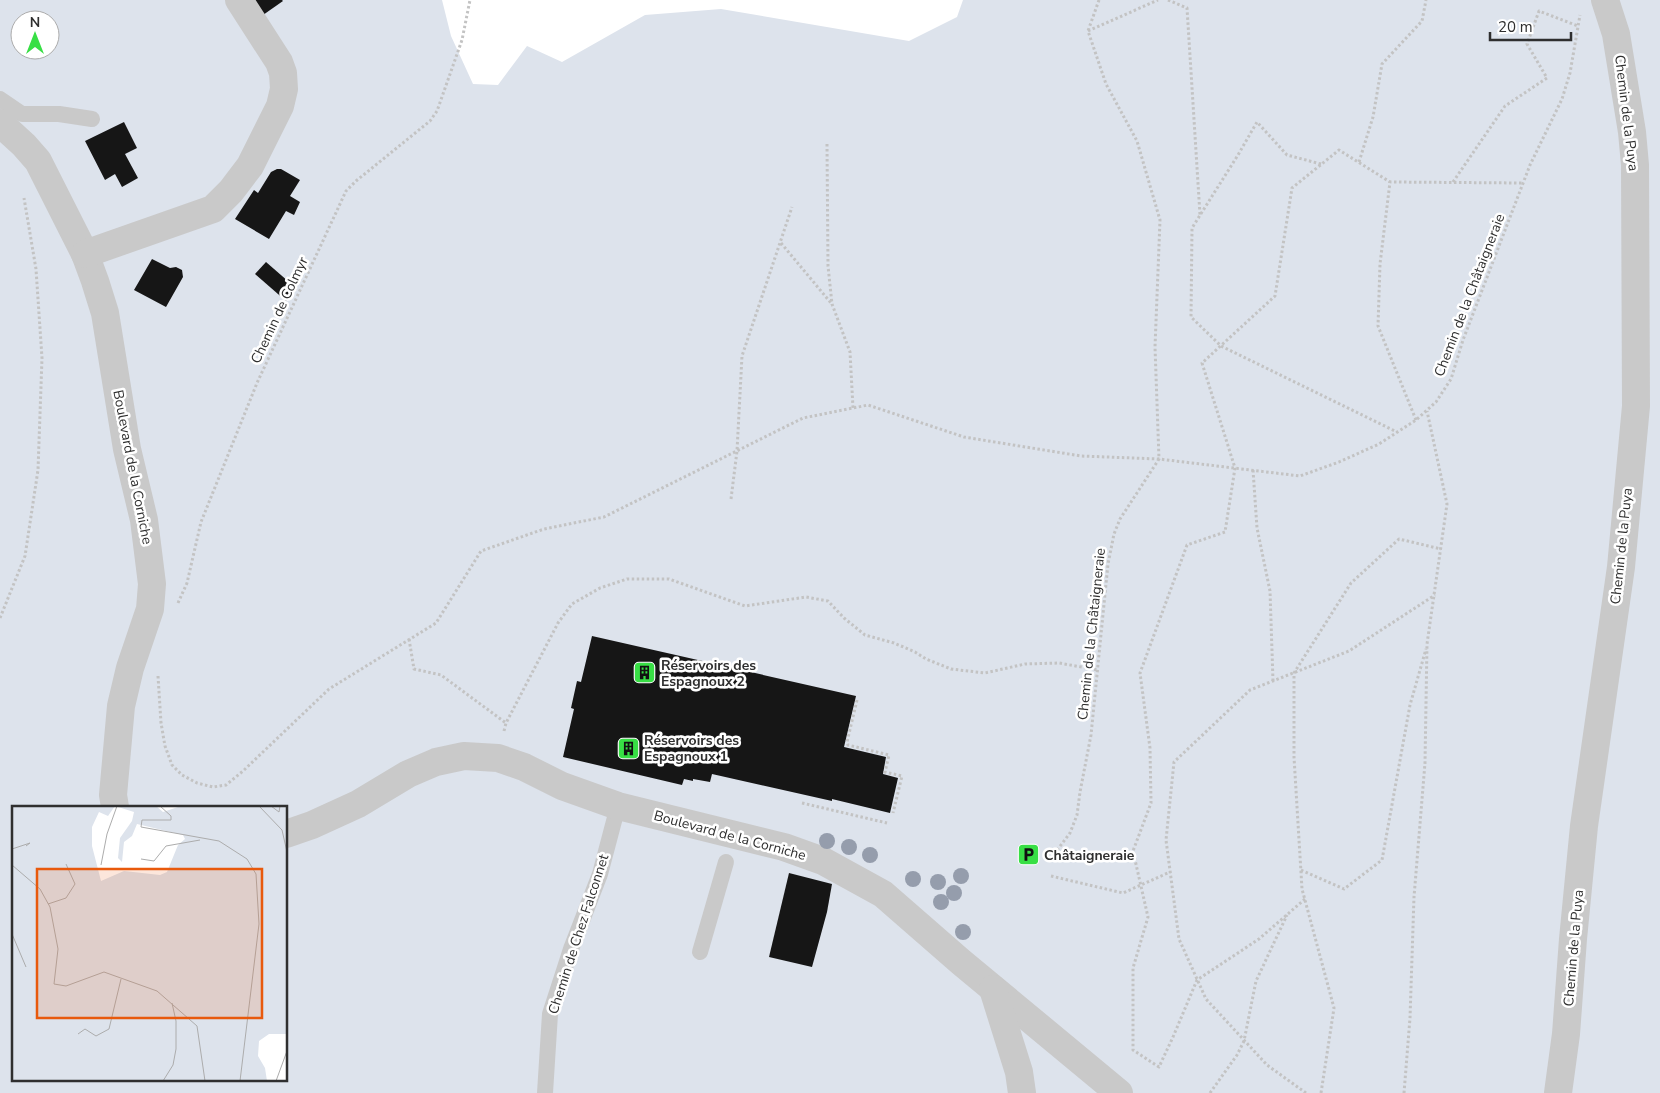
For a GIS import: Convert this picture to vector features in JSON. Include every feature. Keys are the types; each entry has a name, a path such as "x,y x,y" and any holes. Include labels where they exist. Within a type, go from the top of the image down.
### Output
{"street":[{"path":"85,254 213,209 231,191 250,166 280,106 284,89 283,73 279,62 239,0"},
{"name":"Chemin de la Puya","path":"1558,1093 1566,1034 1584,826 1621,567 1636,406 1635,165 1632,132 1616,34 1593,4"},
{"name":"Boulevard de la Corniche","path":"0,123 38,161 85,254 105,313 114,358 119,406 127,449 144,520 152,584 150,609 130,668 121,706 113,795 115,806"},
{"name":"Boulevard de la Corniche","path":"288,833 312,825 358,804 408,774 436,762 464,756 498,758 524,767 562,786 618,806 784,847 823,860 883,894 993,989 1119,1093"},
{"path":"993,989 1020,1082"},
{"path":"1020,1082 1026,1056 1045,1043 1056,1040"}],"lane":[{"path":"0,99 22,114 59,114 92,119"},
{"name":"Chemin de Chez Falconnet","path":"545,1093 550,1014 571,949 600,874 618,806"},
{"path":"700,952 726,862"}],"path":[{"name":"Chemin de Colmyr","path":"176,607 181,600 187,583 201,522 254,391 346,191 430,121 437,111 462,40 470,0"},
{"path":"157,668 161,724 165,746 172,765 182,775 197,783 213,787 226,785 329,689 436,623 481,551 544,529 604,518 803,418 868,405 964,437 1081,456 1159,459 1155,347 1160,220 1137,141 1106,84 1088,32 1099,0"},
{"path":"1088,32 1158,0"},
{"path":"1168,0 1187,8 1200,215"},
{"path":"1359,162 1373,117 1382,64 1422,21 1426,0"},
{"name":"Chemin de la Châtaigneraie","path":"1054,854 1070,833 1077,816 1091,735 1108,564 1114,534 1120,519 1159,459 1300,476 1339,462 1379,444 1416,420 1436,402 1450,379 1530,165 1562,99 1570,73 1578,26 1593,4"},
{"path":"1452,182 1505,106 1547,78 1527,44 1539,11 1578,26"},
{"path":"1321,164 1287,156 1257,122 1238,156 1192,228 1191,317 1221,346 1397,432"},
{"path":"828,144 828,266 832,304 850,352 853,408"},
{"path":"1305,899 1259,938 1197,980 1159,1067 1133,1050 1133,968 1148,917 1133,851 1151,803 1150,748 1140,674 1187,545 1226,532 1235,468 1202,363 1275,296 1292,188 1339,150 1390,182 1523,183"},
{"path":"1390,182 1380,264 1378,326 1416,420"},
{"path":"0,618 25,556 38,470 42,358 36,269 24,191"},
{"path":"730,499 736,451 742,356 792,207"},
{"path":"780,242 832,304"},
{"path":"1404,1093 1410,1018 1414,897 1425,763 1427,644 1447,504 1427,411"},
{"path":"1253,470 1257,528 1270,590 1273,681"},
{"path":"1321,1093 1334,1008 1305,899 1301,870 1294,757 1294,672 1351,583 1399,539 1441,549"},
{"path":"498,758 506,723 558,623 572,604 600,588 627,579 670,579 745,606 806,597 828,601 844,618 865,635 894,643 915,652 926,660 951,669 985,672 1025,664 1059,663 1098,670"},
{"path":"1306,1093 1267,1065 1206,999 1179,939 1166,840 1174,762 1250,690 1350,651 1434,595"},
{"path":"409,639 414,669 441,675 506,723"},
{"path":"1301,870 1344,888 1382,860 1410,705 1427,644"},
{"path":"857,700 847,742 848,745 889,755 885,772 902,776 893,813"},
{"path":"802,803 887,823"},
{"path":"1051,876 1123,894 1170,872"},
{"path":"1210,1093 1237,1055 1244,1041 1256,981 1288,914"}],"shaded area":[{"path":"0,0 442,0 451,36 473,84 498,85 527,46 562,62 645,15 721,9 909,41 957,17 963,0 1660,0 1660,1093 0,1093"}],"building":[{"path":"253,0 282,0 283,1 263,15"},
{"path":"124,122 137,148 125,154 138,178 122,187 115,174 105,180 85,141"},
{"path":"281,169 300,180 290,196 300,202 294,215 286,211 269,239 235,219 254,190 258,193 271,172"},
{"path":"152,259 170,268 176,267 182,270 183,277 166,307 134,290"},
{"path":"266,262 297,289 286,301 255,274"},
{"path":"592,636 856,696 844,747 886,757 883,774 898,778 890,813 712,774 710,782 684,779 682,785 563,757 574,709 571,708 577,681 581,682"},
{"path":"789,873 832,884 827,912 812,967 769,957"}],"place":[{"name":"Réservoirs des Espagnoux 2","path":"645,673"},
{"name":"Réservoirs des Espagnoux 1","path":"628,748"},
{"name":"Châtaigneraie","path":"1028,855"}]}
